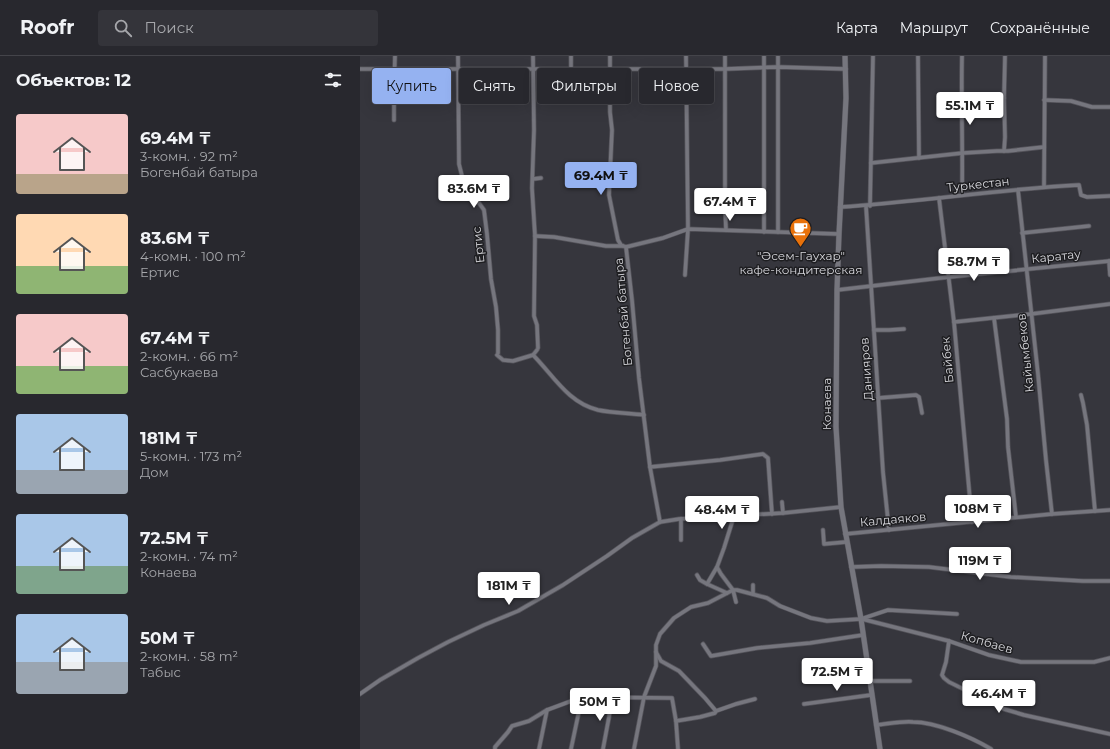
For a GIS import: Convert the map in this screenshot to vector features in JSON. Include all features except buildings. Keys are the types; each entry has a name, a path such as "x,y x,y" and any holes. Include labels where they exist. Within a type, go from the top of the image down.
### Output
{"main road":[{"name":"Конаева","path":"846,56 846,98 837,290 836,427 841,507 846,542 861,619 880,749"}],"street":[{"path":"394,68 395,56"},
{"name":"Ертис","path":"458,56 459,69"},
{"path":"532,56 535,236 534,316 538,325 537,349 533,355 570,397 585,406 612,412 644,415"},
{"path":"571,56 571,68"},
{"name":"Богенбай батыра","path":"610,56 610,68"},
{"path":"686,56 686,68"},
{"path":"725,56 726,230"},
{"path":"764,56 764,232"},
{"path":"778,56 778,232"},
{"name":"Данияров","path":"873,56 871,163 868,206 878,398 889,530"},
{"path":"918,56 919,158"},
{"path":"962,56 962,195"},
{"path":"1004,151 1005,56"},
{"path":"1044,56 1044,187"},
{"path":"714,69 778,67 846,69"},
{"path":"360,69 372,69"},
{"path":"451,69 459,69"},
{"path":"529,69 537,69"},
{"path":"961,102 991,106 1004,98"},
{"path":"1044,100 1071,102 1092,107 1110,108"},
{"path":"394,104 394,120"},
{"name":"Ертис","path":"459,104 459,164 462,176 484,210 491,279 498,323 497,354 503,360 513,361 533,355"},
{"name":"Богенбай батыра","path":"610,104 612,130 609,196 618,240 621,245 625,247 650,467 660,522"},
{"path":"685,275 688,229 686,104"},
{"path":"871,163 963,153 1044,147"},
{"path":"533,178 541,178"},
{"name":"Туркестан","path":"840,208 1044,187 1079,185 1081,195 1087,197 1110,196"},
{"name":"Кайымбеков","path":"1018,190 1052,514"},
{"name":"Байбек","path":"939,198 954,322 972,522"},
{"path":"1022,233 1088,226"},
{"path":"535,236 554,237 606,246 625,247 663,238 688,229 839,234"},
{"path":"1109,261 1110,275"},
{"name":"Каратау","path":"837,290 1109,261"},
{"path":"954,322 1110,304"},
{"path":"994,318 1007,419 1008,447 1016,517"},
{"path":"874,330 904,329"},
{"path":"878,398 916,395 919,397 922,412"},
{"path":"1081,395 1087,425 1095,511"},
{"path":"650,467 763,454 768,458 772,514"},
{"path":"782,502 783,513"},
{"path":"360,694 380,680 442,645 518,611 563,585 632,538 660,522 681,519 772,514 841,507"},
{"name":"Калдаяков","path":"845,534 1016,517 1110,510"},
{"path":"707,584 717,566 734,516"},
{"path":"681,519 682,540"},
{"path":"822,530 824,544 846,542"},
{"path":"717,566 733,590 736,602"},
{"path":"851,567 929,567 1011,577 1110,581"},
{"path":"697,575 700,580 727,593"},
{"path":"752,586 753,594"},
{"path":"634,749 644,697 656,666 655,651 660,634 674,618 691,608 708,603 733,590 767,598 780,606 811,618 827,621 861,619 888,610 956,614"},
{"name":"Копбаев","path":"861,619 950,641 989,655 1021,662 1094,662 1110,658"},
{"path":"703,644 711,656 757,648 810,643 863,635"},
{"path":"950,641 942,675 949,682 1004,708 1024,715 1110,734"},
{"path":"655,651 660,661 679,671 716,710"},
{"path":"869,681 910,681"},
{"path":"804,704 871,695"},
{"path":"571,749 582,697"},
{"path":"495,749 512,726 529,721 547,710 582,697 672,698 676,721 678,749"},
{"path":"602,749 612,698"},
{"path":"676,721 715,713 716,710 755,699"},
{"path":"539,749 547,710"},
{"path":"876,725 913,722 930,723 991,749"}],"place":[{"name":"\"Әсем-Гаухар\" кафе-кондитерская","path":"801,248"}]}
